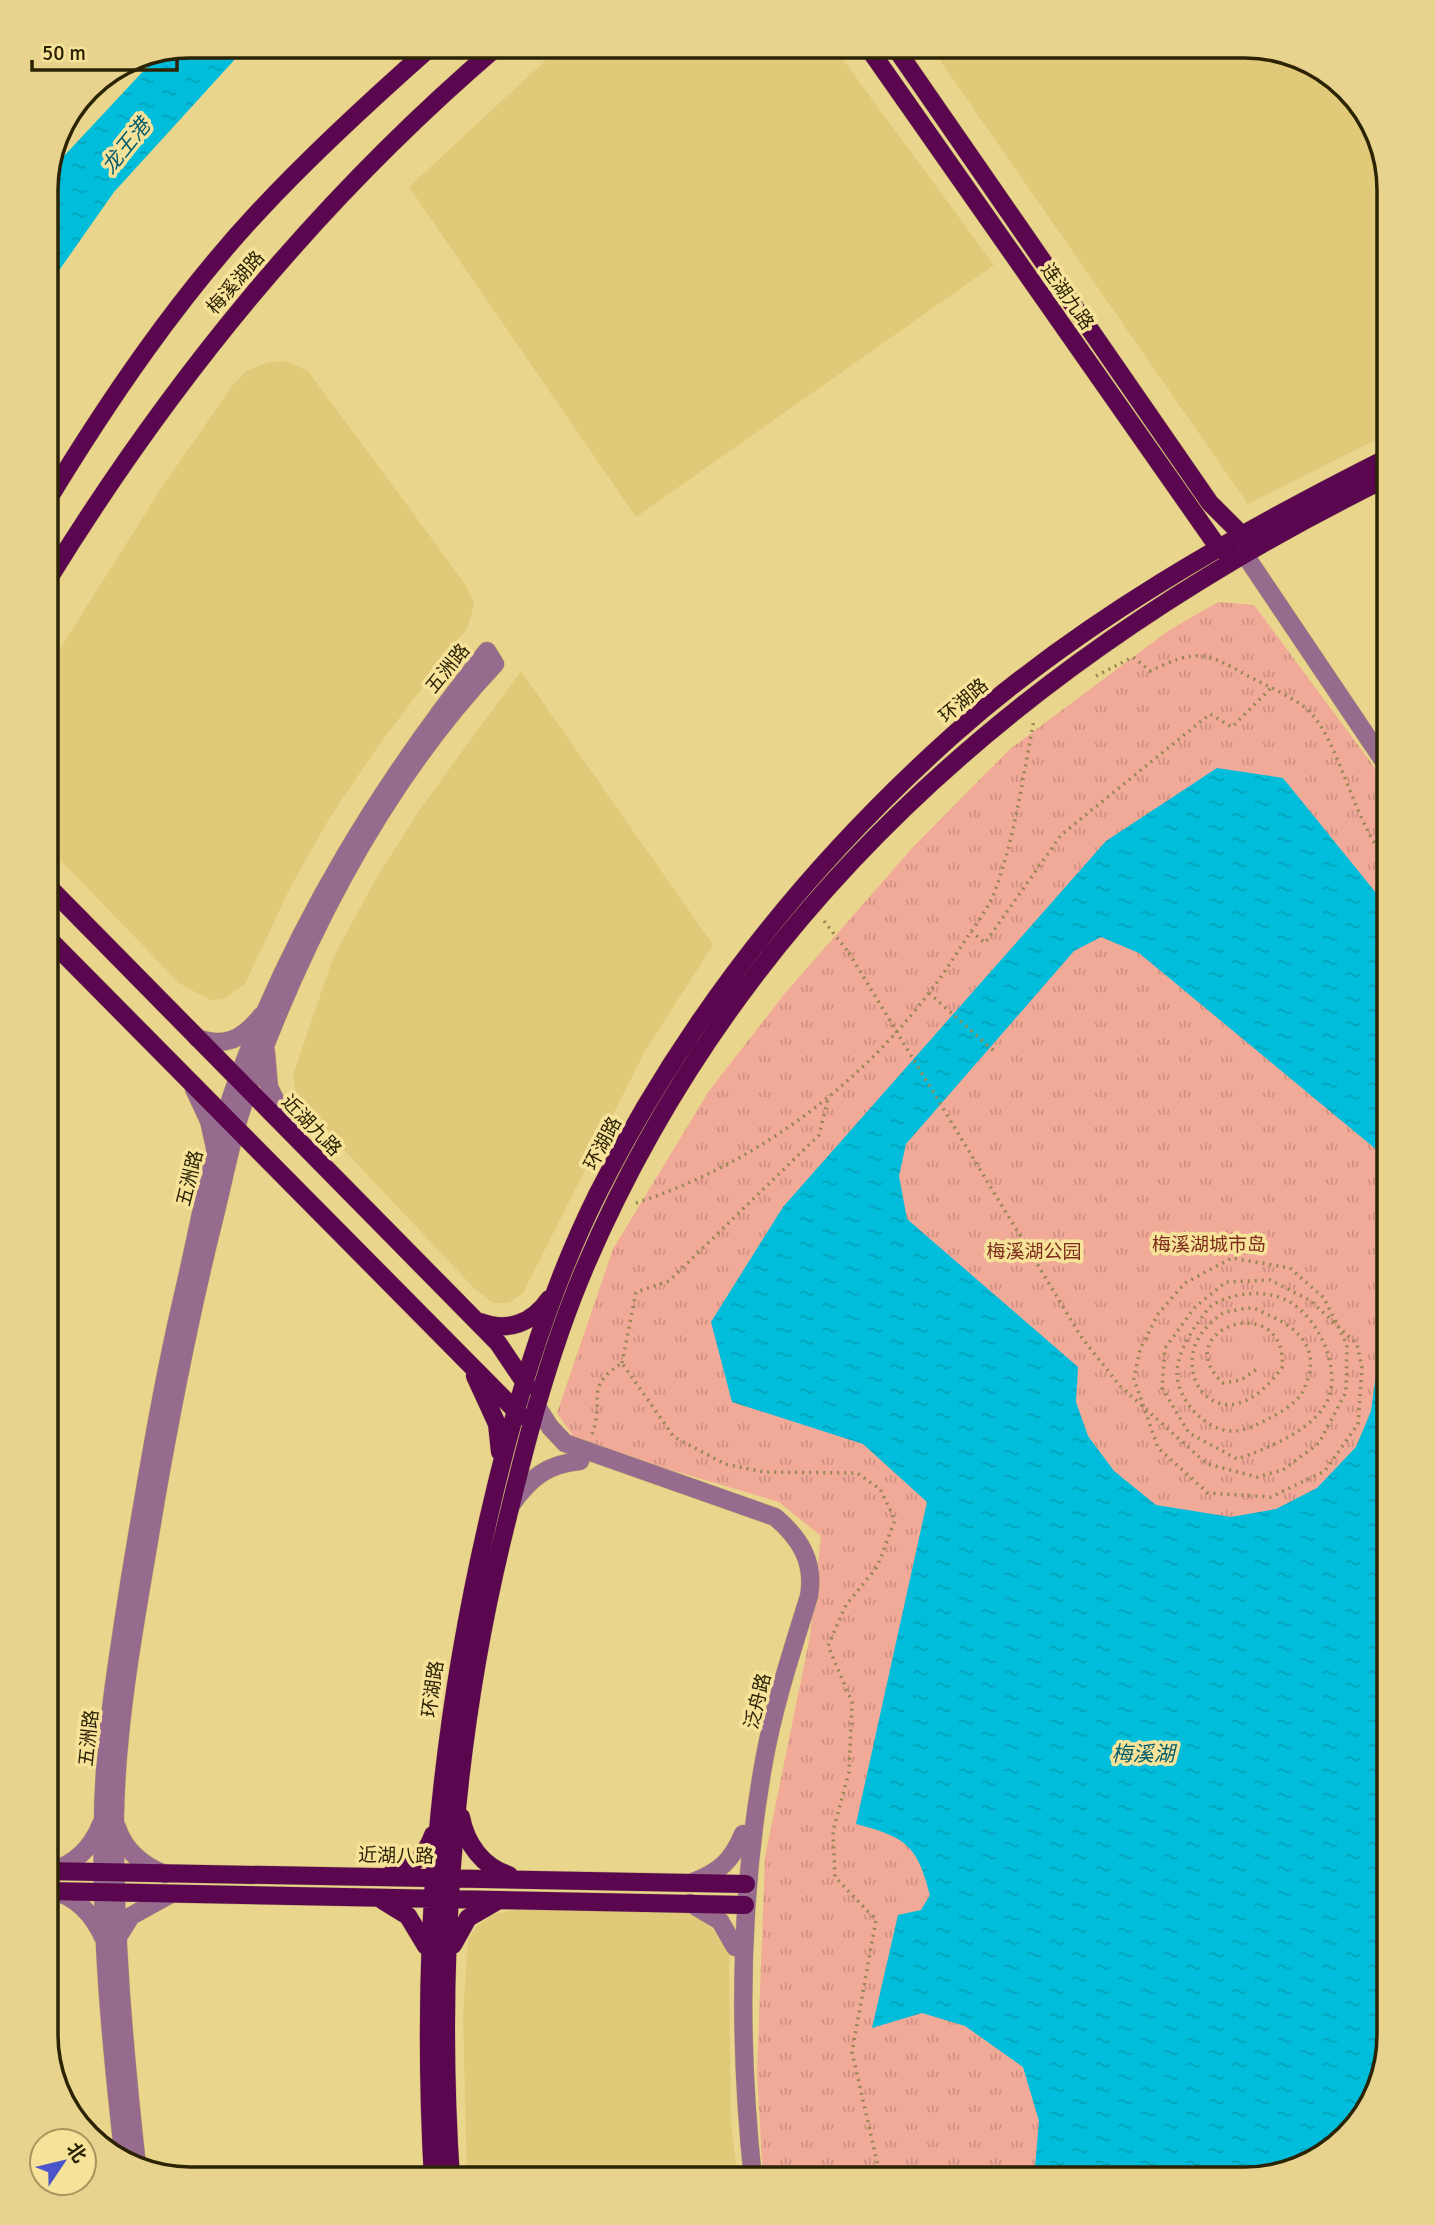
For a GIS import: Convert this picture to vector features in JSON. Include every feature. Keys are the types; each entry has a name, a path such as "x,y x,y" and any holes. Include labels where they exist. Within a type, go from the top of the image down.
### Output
{"main road":[{"name":"梅溪湖路","path":"58,483 95,422 204,275 258,212 307,162 419,58"},
{"name":"梅溪湖路","path":"58,563 104,488 238,307 436,98 484,58"},
{"name":"连湖九路","path":"875,58 1220,550"},
{"name":"连湖九路","path":"902,58 1210,503 1242,536 1251,552"},
{"name":"环湖路","path":"432,2167 426,2024 430,1897 458,1653 498,1474 524,1380 557,1288 596,1199 648,1102 718,993 818,869 953,736 1009,689 1123,608 1242,536 1377,464"},
{"name":"环湖路","path":"451,2167 446,2046 452,1877 469,1708 489,1598 542,1382 567,1311 611,1211 665,1111 727,1015 811,906 917,795 966,750 1060,674 1251,552 1377,484"},
{"path":"1220,550 1251,552"},
{"name":"近湖九路","path":"58,896 498,1343 524,1380 536,1405"},
{"path":"58,948 531,1426"},
{"path":"476,1320 495,1328 511,1328 542,1309 557,1288"},
{"path":"455,1347 475,1376 497,1424 500,1448 498,1474"},
{"path":"459,1808 463,1830 483,1861 496,1871 519,1878"},
{"path":"381,1876 399,1872 424,1853 432,1839 439,1814"},
{"name":"近湖八路","path":"58,1871 741,1884"},
{"path":"58,1891 505,1898 740,1905"},
{"path":"375,1897 408,1916 423,1938 428,1954"},
{"path":"449,1955 468,1918 492,1902 505,1898"}],"street":[{"path":"1251,552 1377,749"},
{"name":"五洲路","path":"123,2149 110,1893 109,1814 117,1665 160,1392 216,1160 232,1121 243,1084 271,1002 328,882 379,795 429,723 487,651 495,664 430,740 380,815 338,888 303,958 266,1045 243,1084"},
{"path":"197,1038 215,1044 229,1043 257,1021 271,1002"},
{"path":"266,1045 265,1065 270,1087 295,1137"},
{"path":"185,1074 209,1121 216,1160"},
{"name":"五洲路","path":"109,1814 135,1624 174,1394 224,1178 232,1121"},
{"path":"224,1178 241,1156 250,1154 274,1164"},
{"path":"542,1382 544,1402 550,1419 565,1443"},
{"name":"泛舟路","path":"536,1405 550,1427 582,1456 767,1525 794,1554 800,1580 798,1598 764,1721 743,1834 740,1905 743,2057 752,2167"},
{"name":"泛舟路","path":"531,1426 554,1448 775,1517 803,1548 811,1570 811,1586 764,1760 741,1884"},
{"path":"511,1505 526,1484 539,1473 582,1456"},
{"path":"58,1867 69,1863 88,1848 109,1814 130,1850 152,1869 165,1874"},
{"path":"693,1882 724,1866 734,1855 743,1834"},
{"path":"58,1893 67,1895 88,1911 111,1940 131,1916 169,1895"},
{"path":"690,1903 720,1920 735,1947"},
{"name":"泛舟路","path":"740,1905 735,1947 734,2057 744,2167"},
{"name":"五洲路","path":"111,1940 136,2156"}],"path":[{"path":"1060,674 1100,676 1133,657 1150,671 1182,656 1212,656 1312,714 1339,762 1367,826 1377,841"},
{"path":"971,931 985,943 1061,835 1200,722 1210,714 1232,727 1271,688"},
{"path":"611,1211 669,1192 723,1169 773,1140 877,1054 929,993 995,893 1017,809 1040,690"},
{"path":"811,906 849,953 1082,1338 1120,1386 1207,1464 1257,1477 1283,1470 1319,1443 1346,1392 1348,1345 1324,1297 1290,1268 1232,1258 1185,1283 1158,1314 1140,1349 1134,1378 1158,1448 1208,1493 1271,1497 1325,1471 1358,1424 1362,1368 1357,1344 1311,1301 1270,1280 1226,1282 1195,1307 1165,1348 1162,1388 1189,1433 1237,1459 1275,1446 1312,1420 1330,1395 1331,1357 1313,1326 1290,1302 1250,1292 1212,1305 1188,1337 1177,1373 1187,1404 1205,1422 1230,1431 1255,1426 1283,1411 1302,1394 1311,1366 1307,1343 1290,1325 1253,1308 1223,1312 1203,1330 1191,1360 1197,1384 1211,1402 1228,1407 1248,1399 1271,1382 1283,1366 1279,1343 1264,1328 1242,1322 1224,1327 1214,1335 1207,1350 1211,1371 1223,1383 1241,1380 1256,1369"},
{"path":"929,993 994,1051"},
{"path":"829,1094 819,1135 669,1281 636,1292 622,1363 674,1437 725,1464 764,1472 857,1473 880,1489 895,1520 877,1567 846,1605 828,1646 852,1702 849,1772 833,1831 835,1877 876,1920 852,2052 878,2167"},
{"path":"582,1456 598,1419 595,1394 605,1373 622,1363"}],"shaded area":[{"path":"548,58 842,58 994,265 636,517 409,187"},
{"path":"938,58 1271,60 1304,71 1319,80 1345,103 1355,116 1370,147 1377,181 1377,439 1248,504"},
{"path":"286,361 308,371 449,562 468,589 474,605 468,627 379,745 330,817 290,888 245,984 224,999 210,1000 179,983 58,857 58,652 162,487 233,385 246,371 269,362"},
{"path":"521,671 713,945 645,1051 523,1293 509,1303 493,1303 473,1287 296,1099 293,1075 333,958 378,875 423,805"},
{"path":"514,1910 680,1910 698,1917 713,1930 729,1954 731,2125 736,2167 467,2167 463,2016 468,1940 477,1926 493,1915"}],"green space":[{"name":"梅溪湖公园","path":"1218,602 1254,605 1377,771 1377,2035 1373,2069 1360,2101 1339,2129 1304,2154 1263,2166 762,2167 757,2073 765,1857 810,1636 821,1536 779,1502 577,1442 557,1413 613,1249 709,1091 786,992 914,846 1010,749 1168,631"}],"water":[{"name":"龙王港","path":"236,58 114,192 58,272 58,181 63,157 150,64 172,59"},
{"name":"梅溪湖","path":"1217,768 1283,778 1377,894 1377,1150 1139,953 1101,937 1074,951 906,1144 899,1176 907,1219 1078,1367 1076,1402 1088,1436 1114,1471 1156,1505 1231,1517 1276,1509 1317,1488 1356,1447 1371,1411 1377,1374 1376,2053 1373,2069 1360,2101 1339,2129 1304,2154 1263,2166 1035,2167 1039,2121 1023,2067 965,2026 922,2013 872,2028 898,1915 921,1910 930,1895 920,1864 906,1845 886,1833 856,1824 927,1502 863,1444 732,1402 711,1322 783,1207 1106,841"}],"park label":[{"name":"梅溪湖城市岛","path":"1209,1244"}]}
